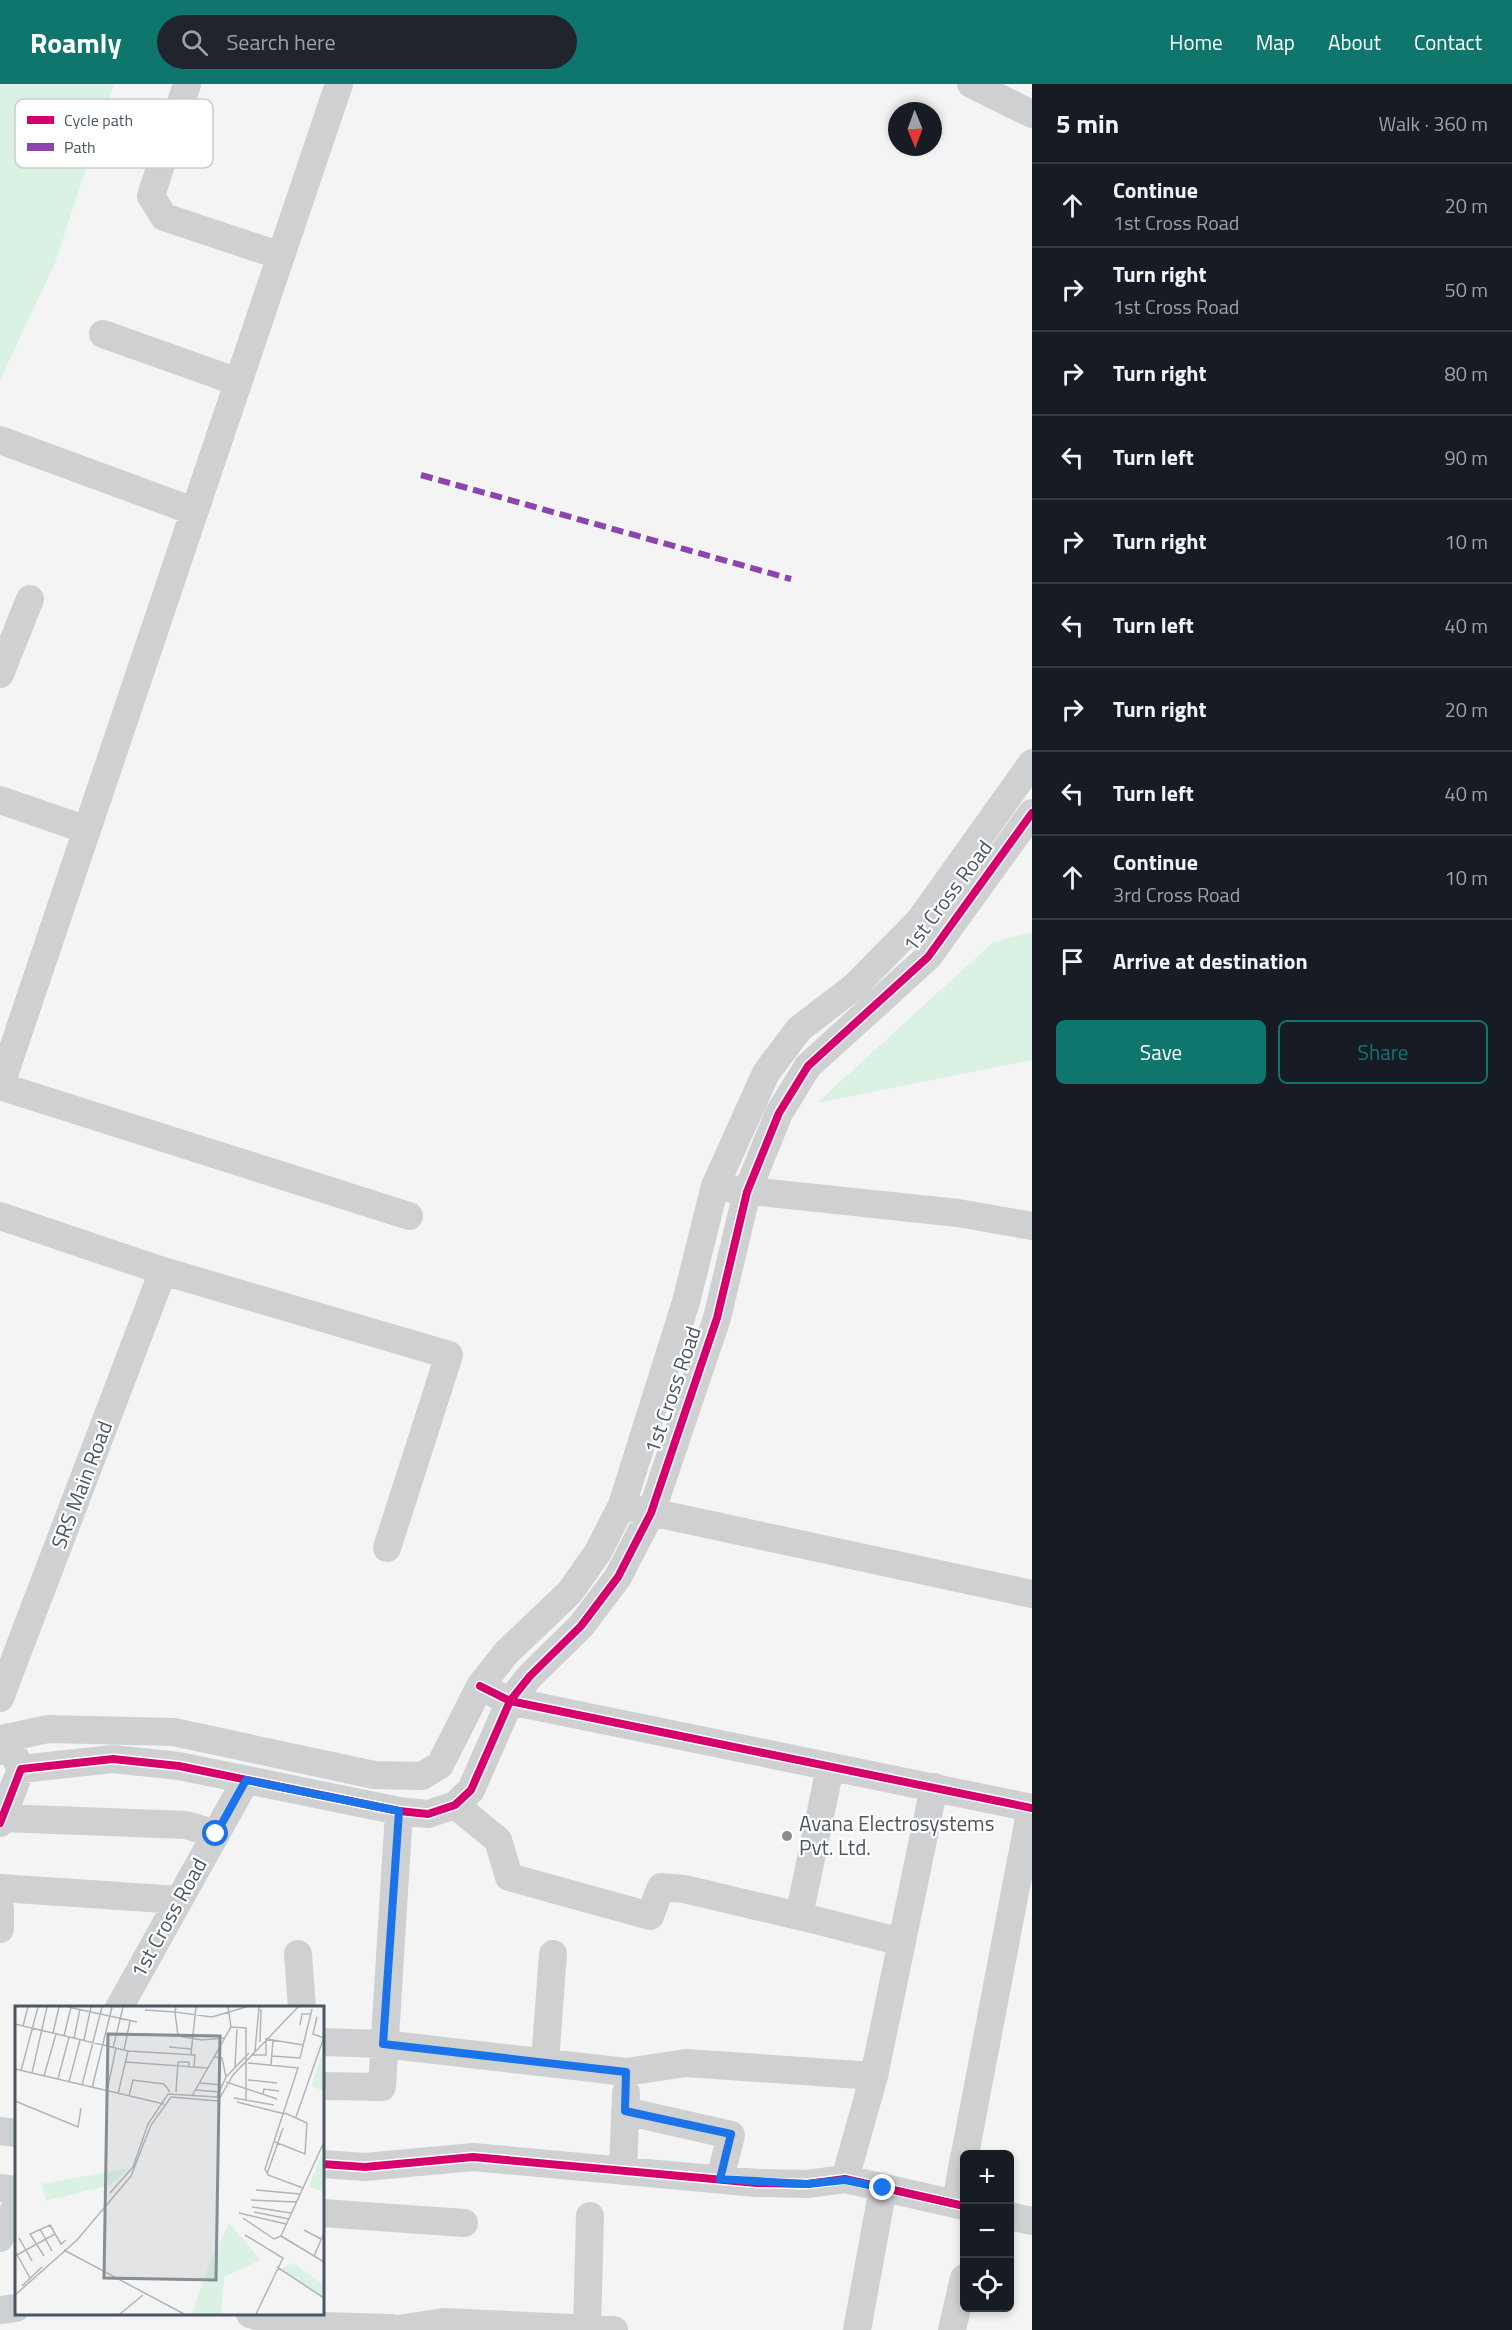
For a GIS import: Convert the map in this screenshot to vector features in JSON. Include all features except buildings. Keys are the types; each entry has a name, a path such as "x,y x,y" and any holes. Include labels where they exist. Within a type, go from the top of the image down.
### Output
{"street":[{"path":"182,99 187,84"},
{"path":"339,84 0,1087 410,1216"},
{"path":"971,84 1032,114"},
{"path":"161,168 152,196 155,206 164,217 281,256"},
{"path":"103,334 238,382"},
{"path":"0,440 193,511"},
{"path":"0,674 30,599"},
{"path":"7,1748 48,1729 174,1732 374,1775 422,1776 440,1765 480,1686 507,1652 570,1592 598,1552 622,1505 686,1302 715,1186 766,1073 799,1029 855,986 920,920 1032,763"},
{"path":"0,800 87,830"},
{"name":"1st Cross Road","path":"455,1805 471,1790 510,1701 531,1676 582,1626 618,1577 651,1513 717,1318 747,1192 779,1113 808,1065 928,957 1032,813"},
{"path":"715,1186 747,1192 958,1213 1032,1226"},
{"path":"0,1216 163,1271 449,1355 387,1548"},
{"name":"SRS Main Road","path":"0,1698 163,1271"},
{"path":"622,1505 1032,1594"},
{"path":"480,1686 510,1701 1032,1808 966,2150"},
{"path":"7,1748 179,1766 399,1811 428,1814 455,1805 498,1840 509,1877 650,1916 661,1887 684,1888 902,1942"},
{"path":"7,1748 1,1820 186,1825 216,1834"},
{"path":"799,1916 830,1768"},
{"name":"1st Cross Road","path":"120,2006 246,1780"},
{"path":"845,2180 874,2076 934,1787"},
{"path":"324,2086 382,2087 399,1811"},
{"path":"0,1888 179,1900"},
{"path":"0,1909 0,1929"},
{"path":"298,1954 302,2006"},
{"path":"545,2062 553,1954"},
{"path":"324,2042 383,2044 626,2072 686,2063 874,2076"},
{"path":"623,2169 626,2072"},
{"path":"625,2111 731,2134 720,2179"},
{"path":"0,2131 15,2133"},
{"path":"324,2164 365,2167 473,2157 720,2179 807,2184 845,2180 960,2204"},
{"path":"0,2188 15,2190"},
{"path":"857,2330 883,2188"},
{"path":"0,2238 15,2208"},
{"path":"324,2213 464,2223"},
{"path":"253,2318 288,2325 391,2329 444,2322 600,2329 590,2216"},
{"path":"1014,2217 1032,2221"},
{"path":"952,2330 960,2295"},
{"path":"0,2310 15,2307"}],"green space":[{"path":"0,84 114,84 109,99 15,99 15,168 86,168 55,263 0,380"},
{"path":"1032,932 1032,1060 817,1103 993,942"}],"marked path":[{"path":"421,475 791,579"}],"cycle path":[{"path":"0,1823 21,1769 113,1759 179,1766 399,1811 428,1814 455,1805 471,1790 510,1701 530,1676 581,1626 618,1577 651,1513 717,1318 747,1192 779,1113 808,1066 928,957 1032,813"},
{"path":"480,1686 510,1701 1032,1808"},
{"path":"324,2164 365,2167 473,2157 757,2183 807,2184 845,2179 960,2205"}],"place":[{"name":"Avana Electrosystems Pvt. Ltd.","path":"787,1836"}],"route":[{"path":"216,1834 246,1780 399,1811 383,2044 626,2072 625,2111 731,2134 720,2179 757,2183 807,2184 845,2180 883,2188"}]}
